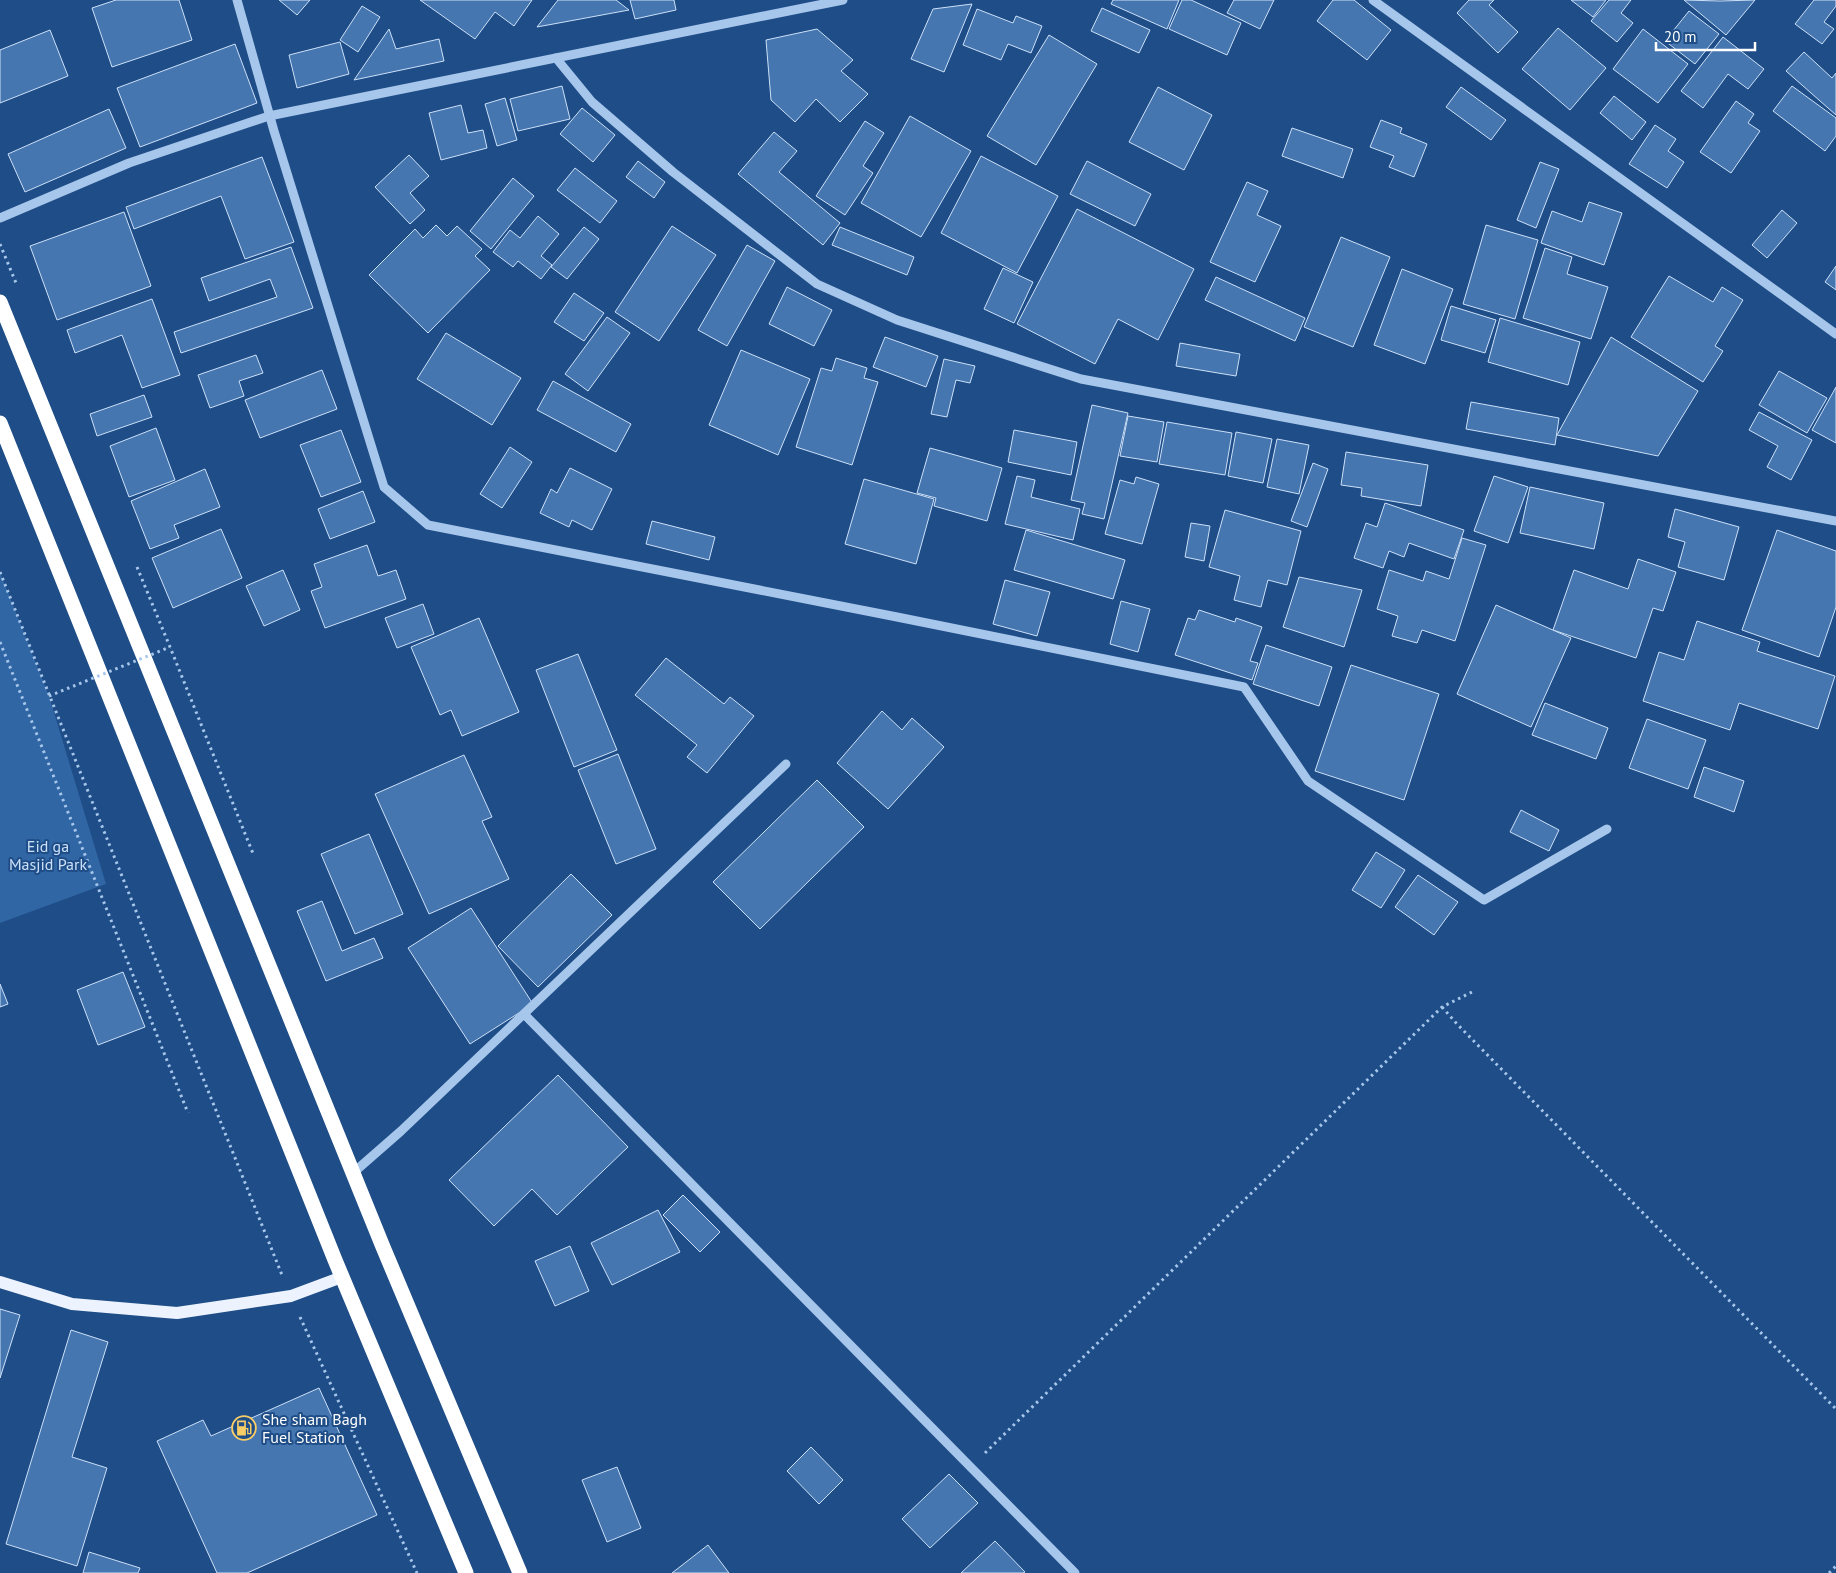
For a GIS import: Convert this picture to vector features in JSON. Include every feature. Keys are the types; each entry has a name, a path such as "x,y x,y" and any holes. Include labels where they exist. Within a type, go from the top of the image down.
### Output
{"highway":[{"path":"0,302 353,1173 520,1573"},
{"path":"0,424 342,1277 466,1573"}],"main road":[{"path":"0,1282 72,1304 177,1313 291,1296 342,1277"}],"street":[{"path":"237,0 270,116 384,488 428,525 1244,687 1308,781 1484,900 1607,829"},
{"path":"0,218 129,163 270,116 843,0"},
{"path":"1373,0 1836,334"},
{"path":"556,58 592,102 673,172 817,284 897,320 1082,379 1836,520"},
{"path":"353,1173 401,1131 786,764"},
{"path":"524,1014 1075,1573"}],"path":[{"path":"0,572 259,1220 291,1296 417,1573"},
{"path":"0,642 188,1113"},
{"path":"49,696 170,647"},
{"path":"971,1467 1442,1007 1472,992"},
{"path":"1442,1007 1456,1024 1836,1409"},
{"path":"1829,1573 1836,1566"}],"green space":[{"name":"Eid ga Masjid Park","path":"0,572 49,696 106,884 0,923"}],"building":[{"path":"116,0 179,0 192,40 112,67 92,8"},
{"path":"279,0 310,0 297,15"},
{"path":"420,0 532,0 514,26 495,12 475,39"},
{"path":"558,0 616,0 629,10 537,27"},
{"path":"630,0 674,0 676,10 635,19"},
{"path":"1113,0 1179,0 1167,29 1111,4"},
{"path":"1182,0 1191,0 1241,23 1227,55 1169,29"},
{"path":"1234,0 1274,0 1260,29 1227,13"},
{"path":"1333,0 1354,0 1391,30 1367,60 1317,21"},
{"path":"1469,0 1494,0 1489,5 1518,32 1498,53 1457,13"},
{"path":"1571,0 1606,0 1593,17"},
{"path":"1609,0 1631,0 1621,13 1633,23 1617,42 1591,21"},
{"path":"1684,0 1720,1 1755,0 1726,35"},
{"path":"1814,0 1836,0 1836,6 1824,22 1834,29 1822,44 1795,24"},
{"path":"972,4 944,72 911,59 933,9"},
{"path":"362,6 380,17 358,52 340,40"},
{"path":"1102,8 1150,30 1139,53 1091,31"},
{"path":"977,9 1013,23 1016,16 1042,26 1031,53 1008,44 1001,60 963,45"},
{"path":"1689,11 1719,34 1695,64 1665,41"},
{"path":"1558,28 1606,68 1570,110 1522,69"},
{"path":"389,29 396,49 439,39 444,61 354,80"},
{"path":"817,29 853,60 841,71 868,94 840,122 816,99 795,122 771,100 766,40"},
{"path":"1643,29 1688,64 1658,103 1613,69"},
{"path":"50,30 68,76 0,103 0,50"},
{"path":"1049,35 1097,64 1036,165 987,136"},
{"path":"1723,37 1764,69 1748,89 1728,74 1703,108 1681,91"},
{"path":"340,42 349,74 297,88 289,55"},
{"path":"235,44 257,103 140,147 117,88"},
{"path":"1804,52 1832,78 1836,73 1836,115 1786,71"},
{"path":"562,86 570,119 518,131 510,99"},
{"path":"1792,86 1836,118 1836,136 1825,151 1773,111"},
{"path":"1158,87 1212,115 1184,170 1129,142"},
{"path":"1461,87 1506,120 1491,140 1446,107"},
{"path":"1614,96 1646,122 1632,140 1600,113"},
{"path":"505,98 517,140 497,146 485,104"},
{"path":"1736,101 1754,114 1748,123 1760,131 1731,173 1700,152"},
{"path":"461,105 468,133 483,130 487,148 441,160 429,113"},
{"path":"582,108 615,135 593,162 560,134"},
{"path":"109,109 126,148 25,192 8,154"},
{"path":"910,116 971,151 921,237 861,203"},
{"path":"1381,120 1402,128 1400,133 1427,144 1414,177 1389,167 1394,156 1370,147"},
{"path":"865,121 884,133 863,166 873,173 845,215 816,196"},
{"path":"1655,125 1676,139 1668,151 1684,162 1667,188 1629,164"},
{"path":"1292,128 1353,149 1343,178 1282,156"},
{"path":"774,132 797,151 779,172 840,223 823,245 738,174"},
{"path":"409,155 429,176 410,193 425,210 410,224 375,187"},
{"path":"981,156 1058,196 1017,273 941,233"},
{"path":"262,157 294,242 245,259 221,196 134,229 126,207"},
{"path":"638,161 665,182 654,198 626,177"},
{"path":"1087,161 1151,194 1135,226 1070,194"},
{"path":"1540,162 1559,169 1536,228 1517,220"},
{"path":"575,168 617,201 600,223 557,190"},
{"path":"513,178 534,196 491,249 470,231"},
{"path":"1247,182 1268,191 1257,215 1281,226 1255,282 1210,262"},
{"path":"1589,202 1622,213 1604,265 1541,243 1552,211 1582,222"},
{"path":"1077,209 1194,269 1158,340 1118,319 1095,364 1017,324"},
{"path":"1782,210 1797,223 1767,258 1752,245"},
{"path":"124,212 151,286 57,320 30,246"},
{"path":"538,216 559,234 541,256 552,265 541,279 518,261 513,267 493,252 510,230 520,238"},
{"path":"436,225 447,236 457,226 482,249 475,256 490,270 428,333 369,275 415,229 423,238"},
{"path":"1486,225 1538,240 1515,319 1463,304"},
{"path":"672,226 716,255 659,341 615,312"},
{"path":"584,227 599,239 567,279 551,267"},
{"path":"840,227 914,257 907,275 832,245"},
{"path":"1341,237 1390,257 1353,347 1304,327"},
{"path":"747,245 775,261 727,346 698,330"},
{"path":"291,247 313,308 181,353 174,332 277,297 270,279 209,301 201,278"},
{"path":"1545,248 1572,257 1567,274 1608,287 1591,339 1523,318"},
{"path":"1836,266 1836,290 1825,282"},
{"path":"1003,268 1033,282 1014,323 984,309"},
{"path":"1402,269 1453,289 1425,364 1374,345"},
{"path":"1669,276 1713,302 1722,287 1743,300 1715,346 1723,351 1703,382 1631,337"},
{"path":"1216,277 1305,318 1295,341 1205,300"},
{"path":"787,287 832,310 814,346 769,324"},
{"path":"574,293 604,313 584,341 554,322"},
{"path":"152,299 180,375 142,388 122,335 75,353 67,330"},
{"path":"1451,306 1496,320 1485,353 1441,340"},
{"path":"607,317 630,333 588,391 565,374"},
{"path":"1500,318 1580,342 1568,385 1488,362"},
{"path":"446,333 521,378 492,425 417,379"},
{"path":"885,337 938,356 926,387 873,367"},
{"path":"1611,337 1698,391 1658,456 1557,435"},
{"path":"1180,343 1240,354 1236,376 1176,366"},
{"path":"741,350 810,379 778,455 709,425"},
{"path":"256,355 263,373 239,381 244,396 210,408 198,375"},
{"path":"836,358 867,368 864,378 878,382 852,465 796,447 821,368 832,371"},
{"path":"944,359 975,366 970,383 956,380 947,417 931,414"},
{"path":"322,370 337,409 260,438 245,400"},
{"path":"1779,371 1827,398 1807,433 1759,405"},
{"path":"553,381 631,424 616,452 537,410"},
{"path":"1836,387 1836,443 1812,430"},
{"path":"144,395 152,417 97,436 90,414"},
{"path":"1471,402 1559,418 1555,445 1466,429"},
{"path":"1092,405 1128,413 1104,519 1082,514 1085,503 1071,500"},
{"path":"1759,412 1812,440 1791,480 1767,467 1778,446 1749,430"},
{"path":"1128,416 1164,422 1157,462 1120,456"},
{"path":"1167,422 1232,433 1225,475 1159,464"},
{"path":"156,428 175,480 129,497 110,446"},
{"path":"341,430 361,482 321,497 300,445"},
{"path":"1014,430 1077,442 1071,475 1008,462"},
{"path":"1236,432 1272,439 1263,483 1228,476"},
{"path":"1277,439 1309,445 1299,494 1267,487"},
{"path":"510,447 532,462 502,508 480,494"},
{"path":"930,448 1002,468 987,521 934,506 936,498 917,493"},
{"path":"1346,452 1428,465 1421,506 1361,496 1362,488 1341,485"},
{"path":"1313,463 1328,469 1307,527 1291,521"},
{"path":"570,468 612,489 592,530 572,520 569,527 540,513 551,489 557,493"},
{"path":"205,469 220,507 174,525 179,538 150,549 131,501"},
{"path":"1017,476 1035,480 1031,497 1080,509 1073,540 1005,524"},
{"path":"1494,476 1528,487 1508,543 1474,531"},
{"path":"1136,477 1159,484 1142,544 1105,534 1120,480 1134,484"},
{"path":"864,479 934,499 916,564 845,544"},
{"path":"1530,487 1604,503 1594,549 1520,533"},
{"path":"363,491 375,522 330,539 318,509"},
{"path":"1385,503 1464,530 1454,559 1409,543 1404,557 1389,551 1383,568 1354,558 1366,523 1377,527"},
{"path":"1675,509 1739,527 1724,580 1678,567 1685,542 1668,537"},
{"path":"1225,510 1301,531 1287,585 1268,580 1261,607 1234,600 1240,576 1209,567"},
{"path":"652,521 715,537 709,560 646,544"},
{"path":"1191,523 1210,526 1204,561 1185,557"},
{"path":"221,529 242,578 173,608 152,558"},
{"path":"1026,530 1125,560 1113,599 1014,570"},
{"path":"1777,530 1836,551 1836,607 1819,657 1742,630"},
{"path":"1462,538 1486,545 1455,641 1422,630 1417,643 1392,636 1398,616 1377,609 1389,570 1423,581 1426,571 1449,579"},
{"path":"367,545 378,576 396,570 406,599 325,628 311,591 322,587 314,564"},
{"path":"1638,559 1676,572 1663,611 1653,608 1636,658 1553,630 1574,570 1628,589"},
{"path":"283,570 300,610 264,626 246,586"},
{"path":"1299,577 1362,590 1344,647 1283,627"},
{"path":"1005,580 1050,592 1037,636 993,624"},
{"path":"1121,601 1150,609 1138,652 1110,644"},
{"path":"423,604 434,634 397,648 385,618"},
{"path":"1496,605 1571,638 1531,727 1457,694"},
{"path":"1199,610 1235,622 1236,618 1262,627 1250,661 1258,663 1252,680 1175,655 1188,618 1195,620"},
{"path":"479,618 519,712 462,736 451,710 440,715 411,647"},
{"path":"1697,621 1760,642 1757,651 1835,676 1818,729 1739,703 1730,730 1643,701 1659,652 1684,660"},
{"path":"1266,645 1332,667 1319,706 1253,684"},
{"path":"578,654 617,750 574,767 536,670"},
{"path":"666,658 724,704 730,697 754,716 707,773 687,757 697,745 635,695"},
{"path":"1351,665 1439,694 1404,800 1315,771"},
{"path":"1545,703 1608,728 1596,759 1532,735"},
{"path":"882,711 902,730 912,718 944,747 888,809 837,763"},
{"path":"1647,719 1706,740 1688,789 1629,768"},
{"path":"618,754 656,849 616,864 578,770"},
{"path":"464,755 492,817 482,821 509,879 429,914 375,794"},
{"path":"1704,767 1744,781 1734,812 1694,797"},
{"path":"817,780 864,827 760,929 713,882"},
{"path":"1521,810 1559,830 1549,851 1510,832"},
{"path":"369,834 403,914 355,934 321,854"},
{"path":"1376,852 1405,870 1381,908 1352,890"},
{"path":"571,874 612,915 538,987 498,946"},
{"path":"1418,875 1458,902 1434,935 1395,907"},
{"path":"322,901 342,951 374,938 383,958 326,981 297,911"},
{"path":"471,908 533,1004 470,1044 408,948"},
{"path":"123,972 145,1027 98,1045 77,990"},
{"path":"0,984 8,1004 0,1007"},
{"path":"558,1075 628,1147 557,1215 532,1189 494,1226 449,1180"},
{"path":"683,1195 720,1232 700,1252 663,1215"},
{"path":"658,1210 680,1252 612,1285 591,1243"},
{"path":"570,1246 589,1291 555,1306 535,1261"},
{"path":"0,1309 20,1315 0,1378"},
{"path":"71,1330 108,1342 72,1457 107,1468 77,1566 6,1544"},
{"path":"319,1388 377,1515 247,1573 217,1573 157,1441 203,1420 211,1436"},
{"path":"811,1447 843,1480 819,1504 787,1471"},
{"path":"617,1467 641,1528 607,1542 582,1480"},
{"path":"949,1474 978,1503 930,1548 902,1519"},
{"path":"995,1541 1025,1572 961,1573"},
{"path":"708,1545 729,1573 672,1573"},
{"path":"89,1552 140,1568 138,1573 83,1573"}],"place":[{"name":"She sham Bagh Fuel Station","path":"244,1428"}]}
